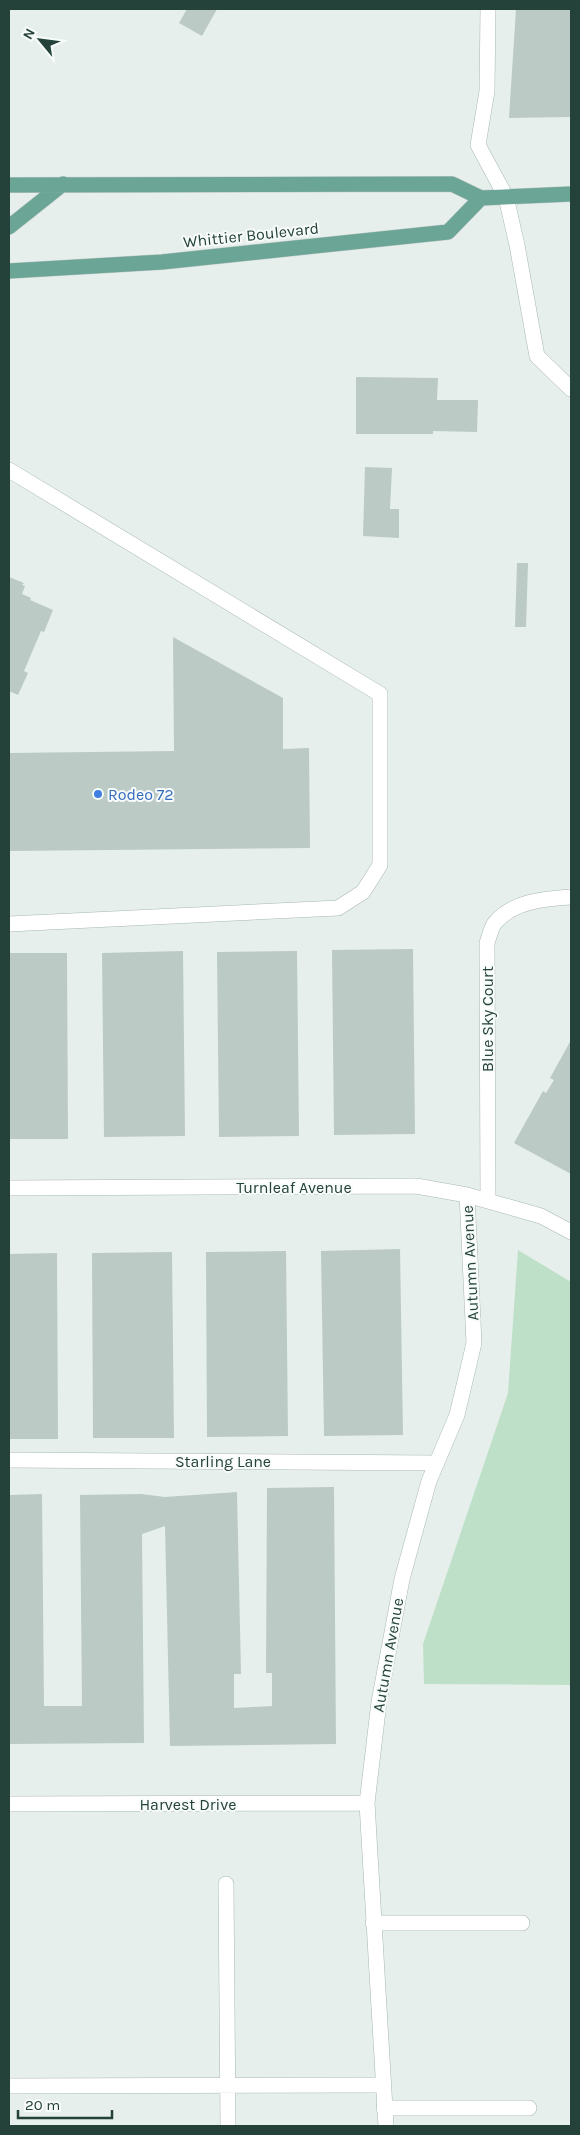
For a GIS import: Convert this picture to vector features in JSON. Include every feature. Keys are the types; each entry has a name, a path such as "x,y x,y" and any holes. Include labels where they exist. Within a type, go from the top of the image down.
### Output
{"main road":[{"path":"9,227 63,184"},
{"path":"9,185 452,184 481,198 571,194"},
{"name":"Whittier Boulevard","path":"9,271 162,262 448,232 481,198"}],"street":[{"path":"488,9 486,91 478,146 506,196 517,244 537,356 571,389"},
{"path":"9,470 380,694 380,865 363,892 338,908 9,924"},
{"name":"Blue Sky Court","path":"488,1200 487,943 494,925 511,909 546,899 571,897"},
{"name":"Turnleaf Avenue","path":"9,1188 416,1186 488,1200 542,1216 571,1232"},
{"name":"Autumn Avenue","path":"386,2126 382,2085 367,1803 379,1702 402,1579 429,1481 457,1414 474,1343 467,1195"},
{"name":"Starling Lane","path":"9,1460 437,1463"},
{"name":"Harvest Drive","path":"9,1804 367,1803"},
{"path":"226,1884 228,2126"},
{"path":"373,1923 522,1923"},
{"path":"9,2086 382,2085"},
{"path":"384,2108 529,2108"}],"green space":[{"path":"518,1250 571,1282 571,1685 424,1684 423,1644 508,1393"}],"building":[{"path":"187,9 217,9 202,36 179,23"},
{"path":"516,9 571,9 571,117 509,118"},
{"path":"356,377 438,378 437,400 478,400 477,432 433,431 433,434 356,434"},
{"path":"365,467 392,468 390,509 399,509 399,538 363,536"},
{"path":"517,563 528,563 526,627 515,627"},
{"path":"9,577 24,583 22,585 25,586 22,594 31,598 30,600 53,610 44,632 41,631 24,671 28,673 18,695 9,691"},
{"path":"173,637 283,698 283,749 309,748 310,848 9,851 9,753 174,751"},
{"path":"413,949 415,1134 334,1135 332,950"},
{"path":"183,951 185,1136 104,1137 102,953"},
{"path":"297,951 299,1136 219,1137 217,952"},
{"path":"9,953 67,953 68,1139 9,1139"},
{"path":"571,1040 571,1174 514,1143 543,1091 546,1093 554,1080 550,1078"},
{"path":"400,1249 403,1435 324,1436 321,1251"},
{"path":"286,1251 288,1436 207,1437 206,1252"},
{"path":"172,1252 174,1438 93,1438 92,1253"},
{"path":"57,1253 58,1439 9,1439 9,1254"},
{"path":"334,1487 336,1744 170,1746 165,1526 142,1534 144,1743 9,1744 9,1495 42,1494 44,1706 82,1706 80,1495 141,1494 165,1497 237,1492 241,1674 234,1674 234,1708 272,1706 272,1673 266,1673 267,1488"}],"place":[{"name":"Rodeo 72","path":"98,794"}]}
